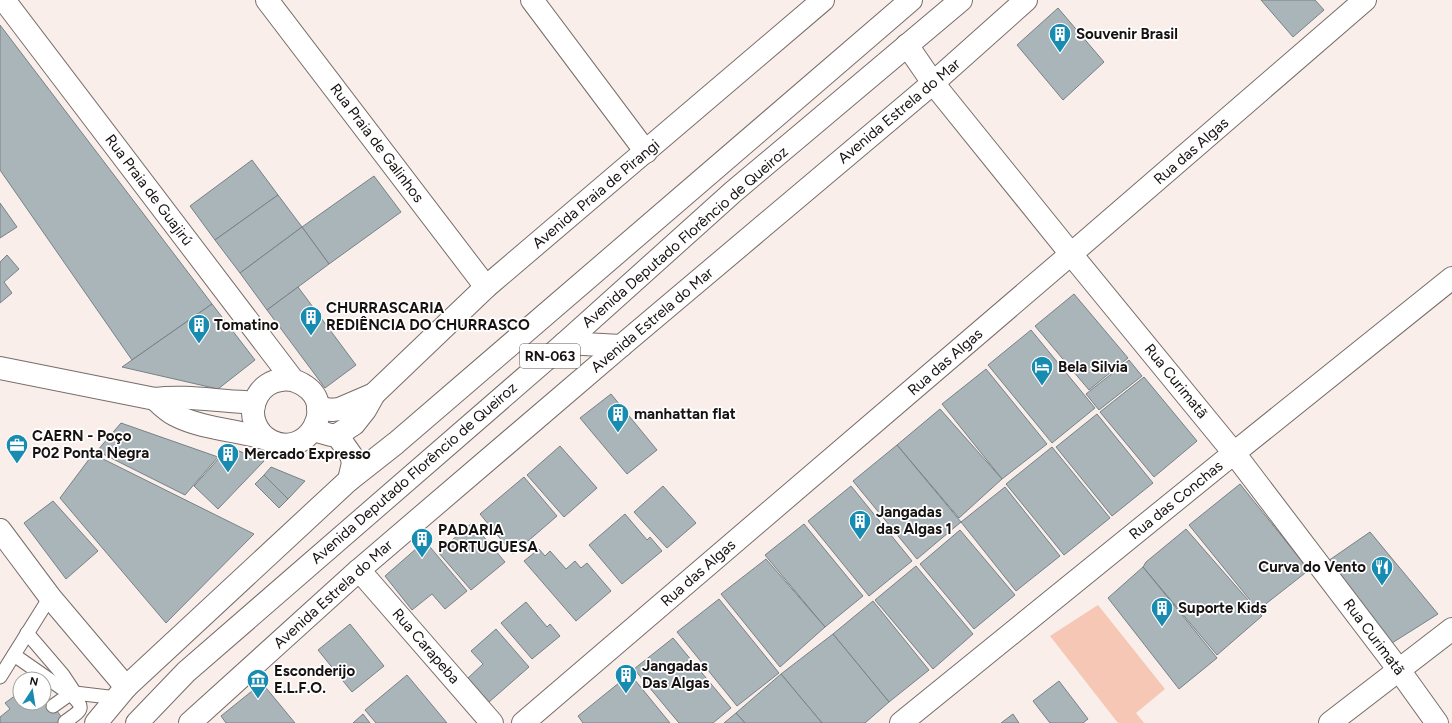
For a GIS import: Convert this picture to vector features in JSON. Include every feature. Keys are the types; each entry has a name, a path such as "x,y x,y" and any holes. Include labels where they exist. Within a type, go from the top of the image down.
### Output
{"street":[{"name":"Rua Praia de Guajirú","path":"4,0 293,380"},
{"name":"Rua Praia de Galinhos","path":"267,0 486,287"},
{"path":"532,0 646,152"},
{"name":"Avenida Praia de Pirangi","path":"337,435 354,424 365,410 374,394 486,287 823,0"},
{"name":"Avenida Deputado Florêncio de Queiroz","path":"122,693 349,480 396,443 911,0"},
{"name":"Avenida Deputado Florêncio de Queiroz","path":"140,719 186,672 565,343 733,192 961,0"},
{"name":"Avenida Estrela do Mar","path":"190,723 359,570 621,346 933,83 1026,0"},
{"name":"Rua das Algas","path":"523,723 1366,0"},
{"name":"Rua Curimatã","path":"907,45 933,83 1234,453 1399,670 1437,723"},
{"name":"Rua das Conchas","path":"901,723 1452,278"},
{"path":"565,343 621,346"},
{"path":"0,368 155,399 169,397 245,402 254,405"},
{"path":"155,399 175,415 192,422 252,434 276,444 287,445 297,443 306,438 313,430 318,419 318,408 314,396 305,386 293,380 281,380 268,384 259,393 254,405 253,418 258,430 267,439"},
{"name":"Avenida Praia de Pirangi","path":"318,408 332,410 339,409 374,394"},
{"path":"313,430 331,435 337,435 351,456 353,463 349,480"},
{"path":"0,530 122,693"},
{"name":"Rua Carapeba","path":"359,570 492,723"},
{"path":"1330,723 1452,629"},
{"name":"RN-063","path":"96,723 122,693"}],"lane":[{"path":"0,677 50,597"},
{"path":"27,633 63,675 81,708 78,713 65,722"},
{"path":"14,655 32,671"},
{"path":"52,686 73,693 122,693"},
{"path":"53,706 73,693"}],"shaded area":[{"path":"1098,605 1165,689 1136,713 1144,723 1118,723 1050,636"}],"building":[{"path":"1261,0 1315,0 1324,10 1293,37"},
{"name":"Souvenir Brasil","path":"1058,8 1104,62 1063,100 1017,45"},
{"path":"0,25 212,304 132,360 0,170"},
{"path":"252,160 278,195 215,240 190,206"},
{"path":"374,176 401,212 329,264 302,227"},
{"path":"278,195 302,227 240,273 215,240"},
{"path":"0,203 17,227 0,238"},
{"path":"302,227 329,264 267,310 240,273"},
{"path":"7,255 19,269 4,282 12,293 0,303 0,262"},
{"name":"CHURRASCARIA REDIÊNCIA DO CHURRASCO","path":"298,287 356,365 325,388 267,310"},
{"path":"1074,294 1128,358 1089,390 1035,326"},
{"name":"Tomatino","path":"212,304 255,360 218,389 122,367"},
{"name":"Bela Silvia","path":"1031,330 1095,408 1052,443 988,365"},
{"path":"1129,360 1142,376 1099,410 1086,394"},
{"path":"986,369 1047,444 1002,479 942,404"},
{"path":"1144,377 1197,441 1154,477 1100,412"},
{"name":"manhattan flat","path":"611,394 657,450 627,474 580,418"},
{"path":"940,409 1002,479 959,518 897,445"},
{"path":"1097,414 1153,483 1112,516 1056,447"},
{"path":"121,423 218,457 185,495 97,451"},
{"path":"897,445 961,522 917,559 853,481"},
{"path":"560,446 597,488 564,517 527,475"},
{"name":"Mercado Expresso","path":"229,447 264,461 218,509 194,486"},
{"path":"1052,447 1110,518 1064,555 1006,484"},
{"path":"93,454 254,534 166,623 60,498"},
{"path":"271,467 305,481 288,499 264,475"},
{"path":"264,475 288,499 279,508 255,484"},
{"path":"524,477 557,516 513,554 480,514"},
{"path":"1240,484 1309,570 1258,610 1189,525"},
{"path":"663,486 696,523 667,548 634,512"},
{"name":"Jangadas das Algas 1","path":"851,486 912,561 869,596 808,521"},
{"path":"1005,487 1060,556 1016,591 961,522"},
{"path":"53,501 98,551 66,579 24,523"},
{"path":"625,514 647,540 650,537 662,551 622,584 589,545"},
{"path":"472,523 505,562 471,590 438,552"},
{"path":"804,524 863,596 825,627 765,555"},
{"path":"1186,529 1262,616 1217,655 1143,567 1146,562"},
{"path":"960,530 1015,595 974,629 920,564"},
{"name":"Curva do Vento","path":"1370,532 1438,614 1392,643 1328,561"},
{"name":"PADARIA PORTUGUESA","path":"425,541 467,591 445,609 432,594 412,610 385,576"},
{"path":"539,549 545,556 550,551 566,569 575,561 581,568 587,563 611,591 576,621 524,561"},
{"path":"766,559 825,627 780,667 721,594"},
{"path":"916,566 973,634 933,669 875,600"},
{"name":"Suporte Kids","path":"1143,567 1217,658 1179,689 1108,598"},
{"path":"719,599 779,673 737,706 677,632"},
{"path":"873,601 929,670 889,702 833,634"},
{"path":"526,602 547,627 550,624 560,636 532,659 501,623"},
{"path":"350,624 384,666 352,692 318,650"},
{"path":"496,629 529,667 489,702 468,678 483,664 471,651"},
{"path":"833,634 889,702 865,723 822,723 781,674"},
{"path":"673,638 731,708 713,723 679,723 634,669"},
{"name":"Jangadas Das Algas","path":"630,674 670,723 583,723 578,716"},
{"path":"781,674 822,723 745,723 736,713"},
{"path":"407,675 447,723 376,723 365,710"},
{"path":"1059,681 1088,719 1083,723 1050,723 1033,701"},
{"name":"Esconderijo E.L.F.O.","path":"262,683 295,723 226,723 221,716"},
{"path":"12,698 12,711 52,711 52,705 66,723 0,723 0,717 10,709 5,703"},
{"path":"736,713 745,723 724,723"},
{"path":"363,714 370,723 353,723"},
{"path":"1013,714 1019,723 1001,723"}],"place":[{"name":"Souvenir Brasil","path":"1060,54"},
{"name":"CHURRASCARIA REDIÊNCIA DO CHURRASCO","path":"311,336"},
{"name":"Tomatino","path":"199,344"},
{"name":"Bela Silvia","path":"1042,386"},
{"name":"manhattan flat","path":"618,434"},
{"name":"CAERN - Poço P02 Ponta Negra","path":"17,464"},
{"name":"Mercado Expresso","path":"228,474"},
{"name":"Jangadas das Algas 1","path":"860,540"},
{"name":"PADARIA PORTUGUESA","path":"422,558"},
{"name":"Curva do Vento","path":"1382,586"},
{"name":"Suporte Kids","path":"1162,628"},
{"name":"Jangadas Das Algas","path":"626,694"},
{"name":"Esconderijo E.L.F.O.","path":"258,700"}]}
